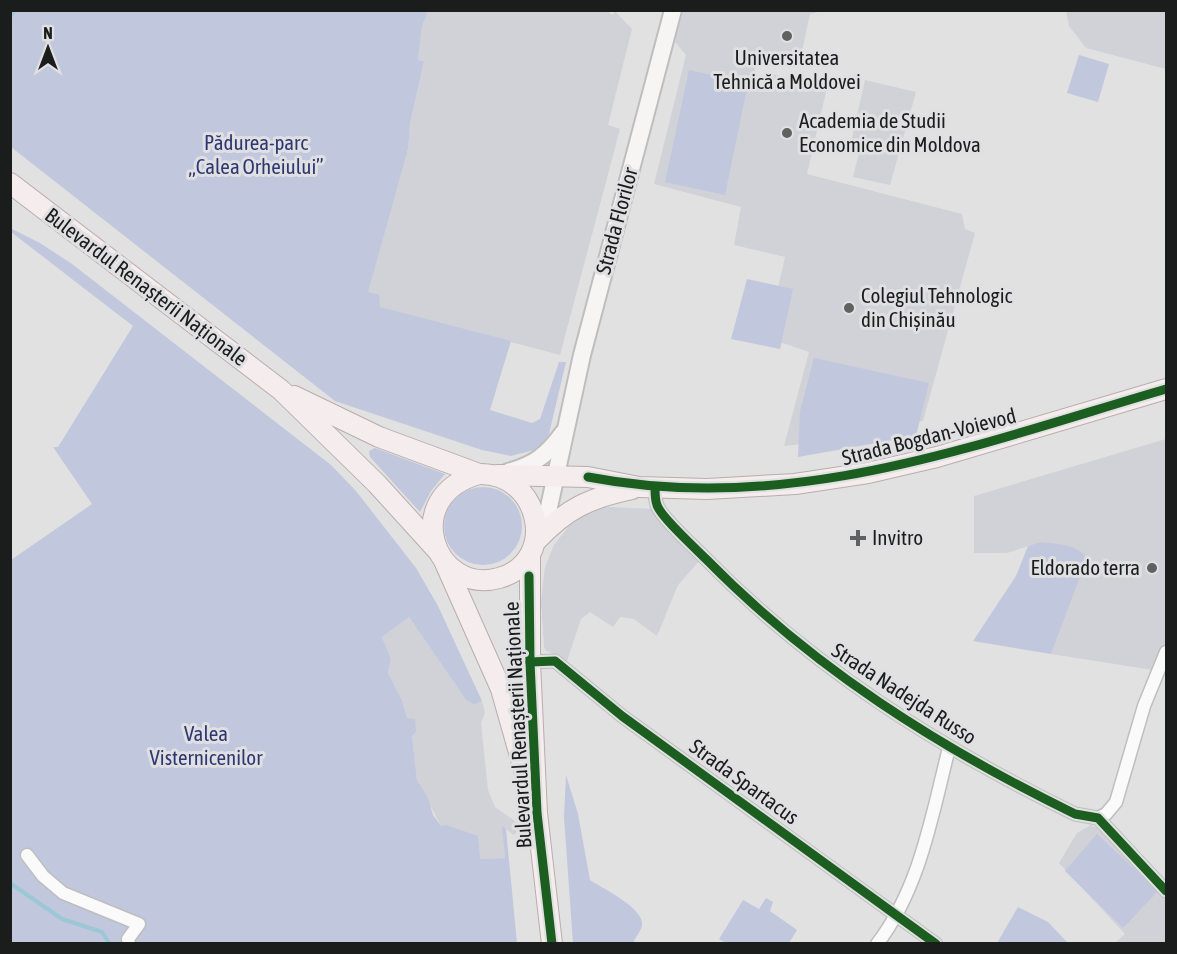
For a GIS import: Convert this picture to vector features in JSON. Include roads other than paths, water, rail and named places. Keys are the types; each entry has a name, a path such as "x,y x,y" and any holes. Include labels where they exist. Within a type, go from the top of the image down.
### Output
{"main road":[{"name":"Strada Florilor","path":"533,548 556,476 564,432 673,10"},
{"name":"Bulevardul Renașterii Naționale","path":"11,183 281,390 377,484 441,556 501,689 537,813"},
{"name":"Strada Bogdan-Voievod","path":"488,475 588,477 647,487 769,487 868,473 970,448 1167,389"},
{"name":"Bulevardul Renașterii Naționale","path":"281,390 379,436 488,475"},
{"name":"Strada Florilor","path":"488,475 537,462 548,453 564,432"},
{"name":"Strada Florilor","path":"564,432 566,459 574,470 588,477"},
{"path":"488,475 524,492 534,515 533,548 516,569 499,578 480,579 462,574 441,556 433,534 433,518 438,502 448,488 462,479 488,475"},
{"name":"Strada Bogdan-Voievod","path":"533,548 552,523 574,507 603,495 647,487"},
{"name":"Bulevardul Renașterii Naționale","path":"533,548 530,662 537,813 552,944"}],"street":[{"name":"Strada Nadejda Russo","path":"647,487 657,507 768,618 862,692 950,748 1075,814 1098,818"},
{"path":"1167,652 1144,706 1116,802 1106,814 1098,818 1167,891"},
{"name":"Strada Spartacus","path":"530,662 555,661 622,716 936,944"},
{"path":"877,944 897,915 923,850 950,748"},
{"path":"27,855 43,876 63,893 139,924 128,939 129,944"}],"waterway":[{"path":"10,17 14,10"},
{"path":"10,883 62,919 102,932 110,944"}],"place":[{"name":"Universitatea Tehnică a Moldovei","path":"787,36"},
{"name":"Academia de Studii Economice din Moldova","path":"787,133"},
{"name":"Colegiul Tehnologic din Chișinău","path":"849,308"},
{"name":"Invitro","path":"858,538"},
{"name":"Eldorado terra","path":"1152,568"}],"park label":[{"name":"Pădurea-parc „Calea Orheiului”","path":"256,155"},
{"name":"Valea Visternicenilor","path":"206,746"}]}
